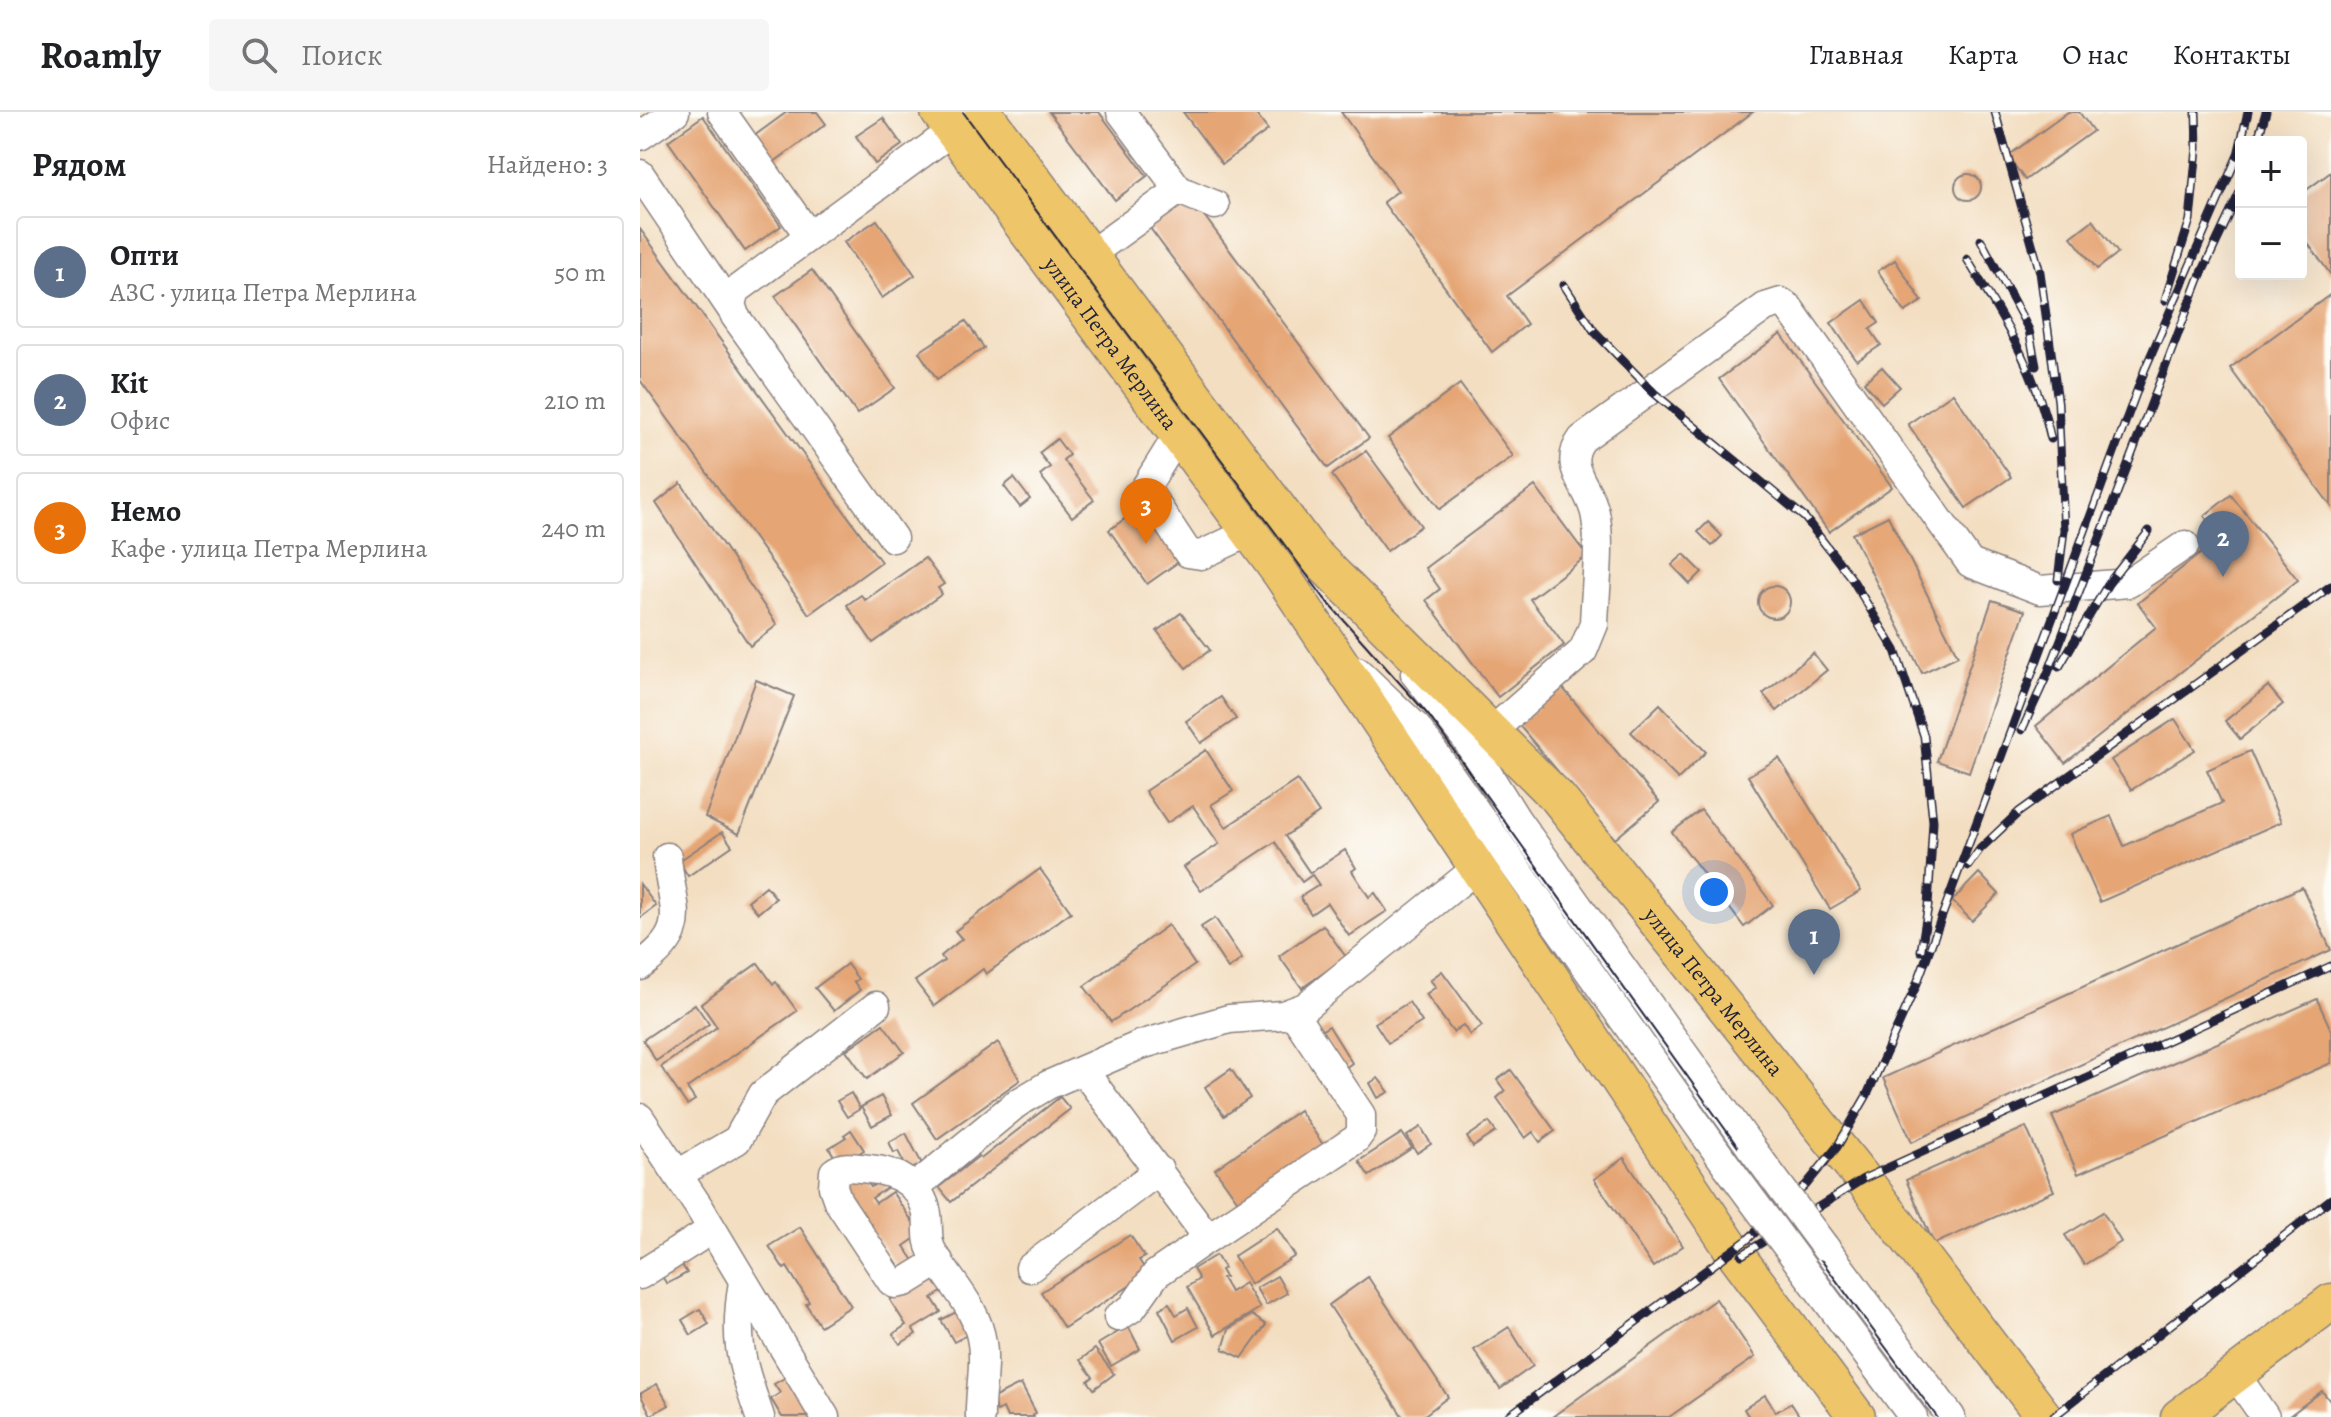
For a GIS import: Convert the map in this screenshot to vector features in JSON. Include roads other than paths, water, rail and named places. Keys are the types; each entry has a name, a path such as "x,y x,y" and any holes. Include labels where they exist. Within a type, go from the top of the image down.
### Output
{"main road":[{"name":"улица Петра Мерлина","path":"983,112 1310,551 1558,798 1863,1179 2044,1417"},
{"name":"улица Петра Мерлина","path":"956,118 1178,435 1281,574 1734,1252 1857,1417"},
{"path":"2179,1417 2331,1302"}],"street":[{"path":"640,136 675,112"},
{"path":"722,112 809,236"},
{"path":"1121,112 1179,190 1215,205"},
{"path":"732,310 731,299 735,291 956,118"},
{"path":"640,174 893,538"},
{"path":"1089,255 1179,190"},
{"path":"1491,732 1583,651 1594,624 1596,517 1589,494 1573,465 1573,451 1582,439 1765,307 1781,302 1789,308 1970,563 2040,590 2129,583 2185,545"},
{"path":"1178,435 1145,488 1188,553 1201,555 1250,532"},
{"path":"1281,574 1310,551"},
{"name":"улица Петра Мерлина","path":"1352,594 1466,739 1516,819 1752,1149 1951,1417"},
{"name":"улица Петра Мерлина","path":"1324,639 1417,728 1727,1166 1909,1412"},
{"path":"640,966 670,938 675,923 676,907 667,857"},
{"path":"914,1188 1033,1092 1140,1045 1229,1019 1293,1013 1477,868"},
{"path":"678,1174 737,1140 763,1094 876,1006"},
{"path":"1118,1317 1132,1308 1156,1274 1356,1139 1361,1132 1361,1115 1293,1013"},
{"path":"1083,1070 1208,1238"},
{"path":"640,1118 678,1174 825,1417"},
{"path":"939,1261 905,1282 899,1284 891,1281 838,1201 833,1187 834,1172 847,1167 883,1170 903,1177 914,1188 927,1211 930,1246 957,1285 980,1331 984,1355 980,1417"},
{"path":"1030,1268 1159,1170"},
{"path":"640,1275 711,1230"},
{"path":"743,1282 737,1318 739,1352 760,1417"},
{"path":"2235,1374 2265,1417"}],"tram line":[{"path":"963,112 1324,598 1429,716 1743,1154 1937,1417"}],"railway":[{"path":"1995,112 2040,272 2058,402 2064,530 2058,580"},
{"path":"2165,300 2190,220 2197,148 2196,112"},
{"path":"1507,1417 1747,1240 1806,1185 1837,1147 1867,1095 1916,986 2145,369 2238,155 2248,112"},
{"path":"2259,136 2266,112"},
{"path":"2022,730 2048,673 2199,279 2235,203"},
{"path":"1981,240 2029,330 2036,366"},
{"path":"1967,259 2027,367 2051,439"},
{"path":"1564,285 1594,331 1654,393 1805,518 1852,579 1895,650 1924,736 1933,821 1928,906 1921,951"},
{"path":"2059,667 2108,584 2149,531"},
{"path":"1968,866 1980,849 2019,812 2331,586"},
{"path":"1742,1255 1863,1179 2331,966"},
{"path":"2053,1417 2331,1199"}],"place":[{"name":"Немо","path":"1146,544"},
{"name":"Kit","path":"2223,577"},
{"name":"Опти","path":"1814,975"}]}
